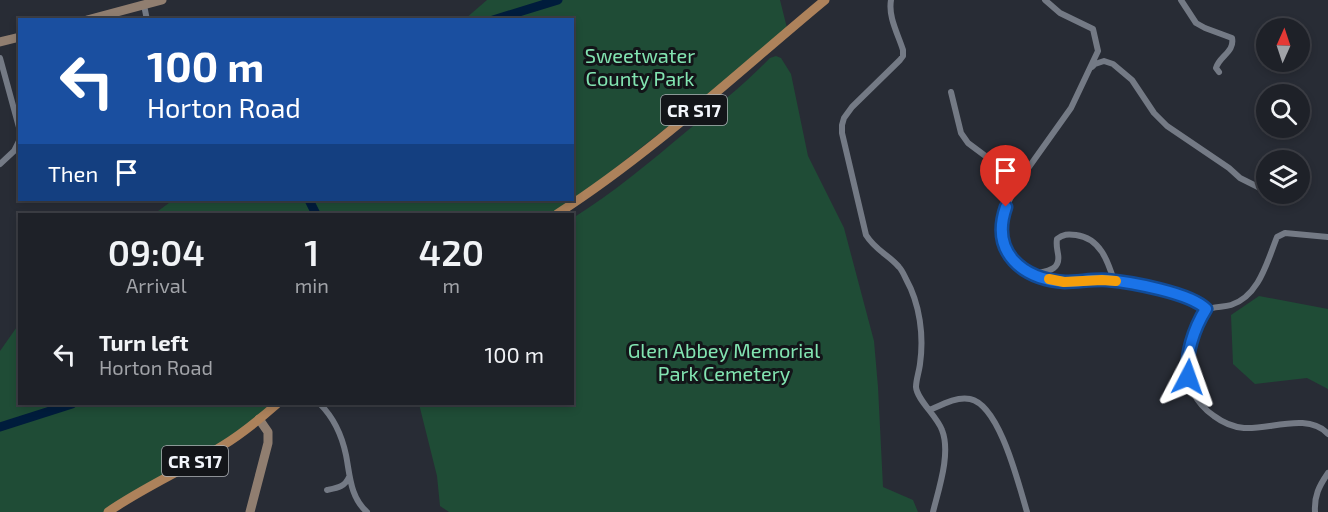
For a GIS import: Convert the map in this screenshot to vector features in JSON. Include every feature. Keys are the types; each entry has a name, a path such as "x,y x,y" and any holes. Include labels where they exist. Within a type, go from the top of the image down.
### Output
{"main road":[{"name":"CR S17","path":"559,213 592,192 825,0"},
{"name":"CR S17","path":"108,512 130,496 222,446 276,405"}],"street":[{"path":"93,18 138,4 162,0"},
{"path":"891,0 891,17 903,56 852,107 842,125 866,235 879,251 900,267 916,302 921,348 921,363 916,387 922,402 930,410 942,431 945,454 933,512"},
{"path":"1045,0 1060,13 1093,29 1098,51 1071,108 1019,181 1004,213 1003,238 1007,249 1021,268 1043,279 1064,282 1114,281 1165,291 1195,301 1206,309"},
{"path":"1181,0 1196,22 1205,28 1232,38 1232,48 1216,64 1219,72"},
{"path":"138,4 146,18"},
{"path":"0,42 18,38"},
{"path":"0,58 18,124"},
{"path":"1090,69 1095,64 1104,61 1113,64 1132,80 1154,113 1168,128 1229,168 1240,178 1256,185"},
{"path":"951,92 961,133 968,143 1019,181"},
{"path":"0,164 14,151 18,143"},
{"path":"1206,309 1233,304 1251,293 1280,235 1285,233 1328,237"},
{"path":"1032,274 1053,269 1059,260 1057,238 1063,235 1074,235 1091,239 1096,244 1106,259 1114,281"},
{"path":"1206,309 1189,351 1187,364 1190,383 1202,406 1219,420 1238,427 1301,423 1316,426 1328,434"},
{"path":"930,410 952,401 969,399 982,405 999,429 1027,512"},
{"path":"321,405 338,428 357,501 367,512"},
{"path":"250,512 268,443 268,432 259,419"},
{"path":"1315,512 1317,489 1328,473"},
{"path":"327,490 339,488 347,483 350,477"}],"green space":[{"name":"Sweetwater County Park","path":"487,0 780,0 788,32 574,201 574,18 466,18"},
{"name":"Glen Abbey Memorial Park Cemetery","path":"776,56 781,58 791,74 808,156 844,228 874,341 883,487 913,500 918,512 449,512 440,506 437,476 419,405 574,405 574,217 645,166 730,96 770,58"},
{"name":"Sweetwater County Park","path":"172,201 574,201 558,213 155,213"},
{"path":"1259,296 1328,309 1328,389 1307,378 1255,384 1233,364 1231,315"},
{"path":"18,325 18,405 276,405 260,419 108,512 0,512 0,351"}],"waterway":[{"path":"500,18 558,0"},
{"path":"310,201 316,213"},
{"path":"0,427 69,405"}],"slow traffic":[{"path":"1049,279 1064,282 1116,281"}],"route":[{"path":"1006,207 1002,219 1004,243 1013,260 1032,274 1043,279 1064,282 1108,280 1165,291 1201,304 1206,309 1187,357 1188,377"}]}
